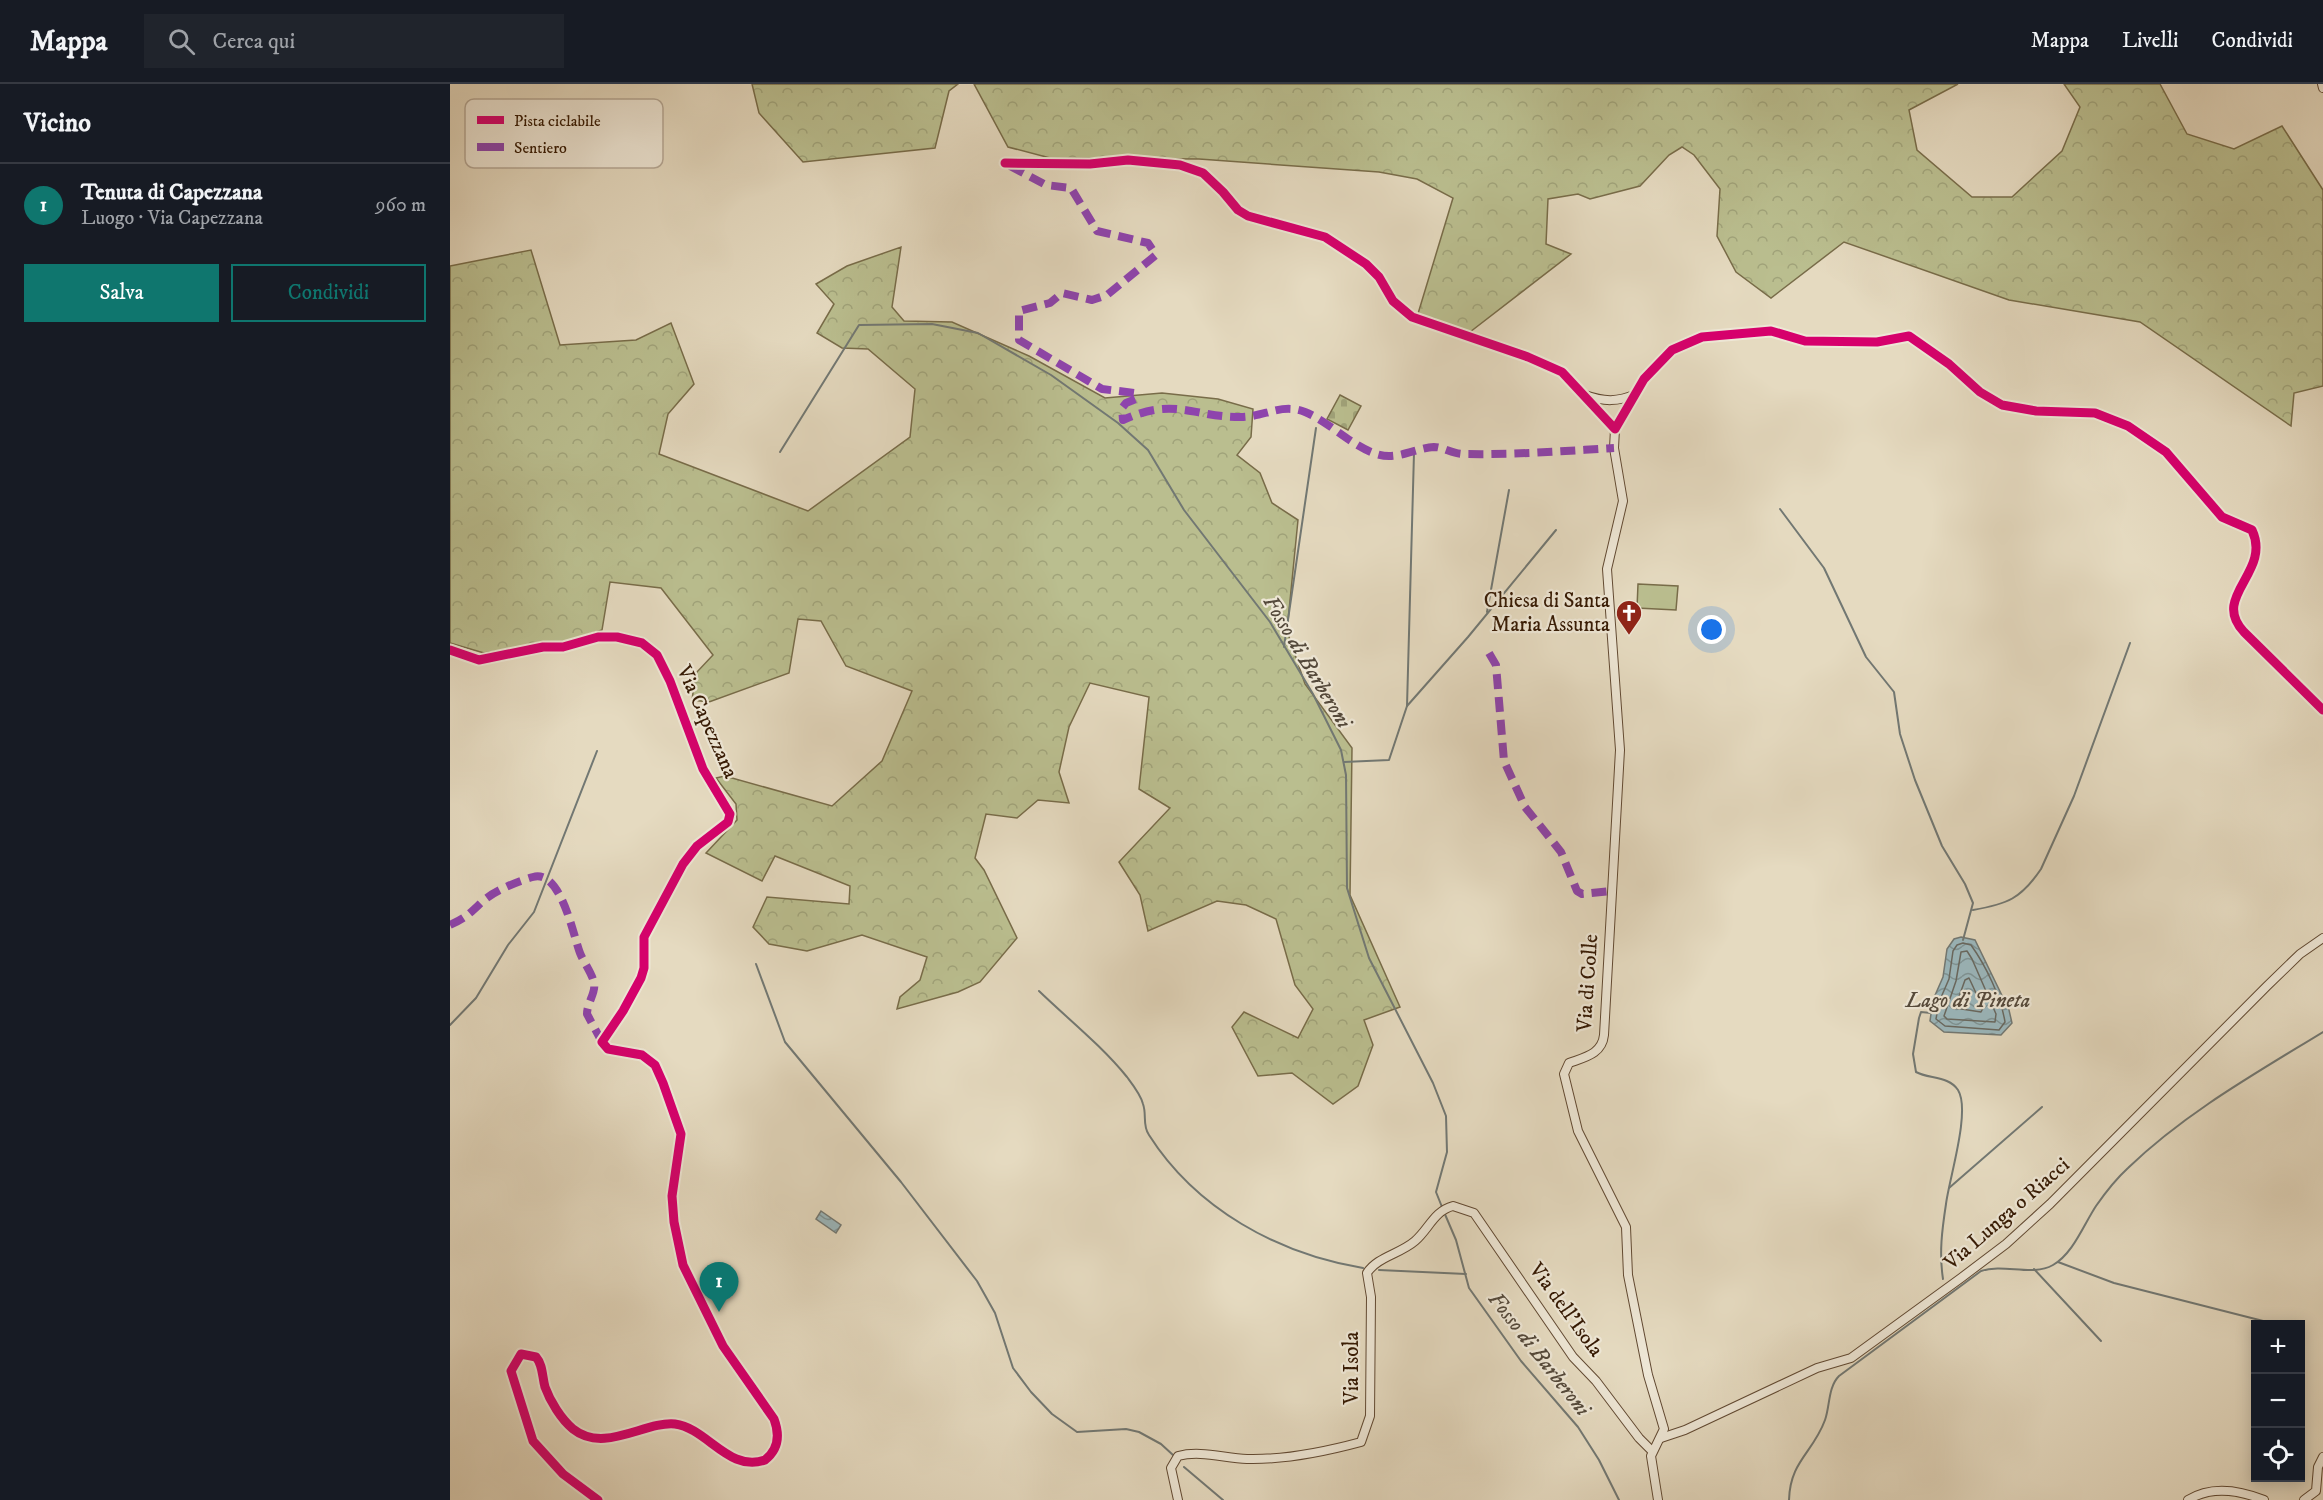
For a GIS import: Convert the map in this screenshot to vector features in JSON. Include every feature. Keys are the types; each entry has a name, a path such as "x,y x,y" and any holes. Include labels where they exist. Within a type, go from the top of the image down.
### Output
{"street":[{"path":"1005,164 1090,164 1128,160 1180,165 1203,173 1238,210 1248,216 1325,237 1366,264 1400,310 1412,317 1563,372 1615,429 1644,380 1672,350 1702,337 1771,331 1805,341 1877,342 1909,336 1949,364 1980,392 2002,405 2036,411 2095,413 2128,426 2166,452 2219,514 2228,521 2246,525 2252,530 2258,555 2235,600 2235,620 2323,710"},
{"path":"1582,394 1607,401 1623,400 1636,393"},
{"name":"Via di Colle","path":"1615,429 1613,441 1623,507 1607,569 1620,750 1605,1035 1597,1051 1569,1063 1564,1074 1578,1131 1626,1227 1628,1275 1648,1375 1663,1424 1661,1438"},
{"name":"Via Capezzana","path":"450,650 479,660 526,650 563,647 598,637 617,637 642,643 657,655 670,681 703,769 730,814 728,822 697,846 683,864 644,937 645,968 641,978 623,1011 602,1042 608,1049 642,1055 655,1065 663,1083 681,1134 672,1196 674,1222 683,1265 723,1346 774,1419 777,1429 777,1448 765,1460 757,1463 739,1461 677,1424 665,1424 624,1437 586,1436 573,1429 557,1411 546,1388 540,1362 536,1357 521,1354 511,1371 533,1441 563,1474 598,1500"},
{"name":"Via Lunga o Riacci","path":"1661,1438 1685,1430 1817,1368 1851,1358 1961,1278 2006,1244 2050,1204 2267,986 2300,954 2323,938"},
{"name":"Via dell'Isola","path":"1444,1209 1458,1206 1474,1213 1573,1357 1596,1381 1639,1438 1652,1450"},
{"name":"Via Isola","path":"1178,1500 1171,1468 1178,1456 1190,1453 1246,1459 1287,1457 1361,1442 1370,1416 1371,1297 1367,1273 1372,1264 1415,1241 1444,1209"},
{"path":"1658,1500 1651,1468 1652,1450 1661,1438"},
{"path":"2304,1500 2316,1491 2318,1467 2323,1457"},
{"path":"2188,1500 2198,1494 2214,1491 2247,1494 2264,1500"}],"green space":[{"path":"752,84 958,84 949,91 935,148 803,162 759,113"},
{"path":"974,84 1958,84 1909,110 1917,150 1972,197 2012,197 2062,151 2080,107 2064,84 2160,84 2187,134 2234,149 2282,126 2323,190 2323,386 2294,393 2291,426 2140,322 2009,300 1844,242 1771,298 1736,272 1717,236 1720,189 1694,155 1682,147 1669,155 1640,186 1590,199 1578,194 1548,199 1546,244 1571,254 1470,332 1417,317 1453,198 1417,179 1379,172 1199,159 1050,158 1008,147"},
{"path":"901,247 892,307 904,321 952,322 1029,356 1105,398 1162,393 1218,399 1253,409 1251,437 1237,455 1260,473 1272,503 1298,520 1287,631 1305,684 1352,748 1350,895 1400,1007 1364,1020 1373,1045 1358,1086 1333,1104 1292,1073 1258,1076 1232,1027 1244,1012 1298,1038 1313,1009 1295,985 1276,919 1246,905 1217,901 1148,931 1140,895 1119,862 1170,808 1139,789 1149,697 1090,683 1069,727 1059,772 1069,803 1038,800 1017,818 986,814 975,858 984,870 1017,938 980,982 958,992 897,1009 900,997 920,980 927,957 862,935 807,951 769,944 753,927 767,897 849,904 850,886 775,856 762,881 706,853 737,820 736,804 716,778 725,776 832,806 882,761 912,691 846,666 821,621 798,619 789,673 709,702 692,700 696,673 713,655 661,588 610,582 602,630 567,641 484,653 450,643 450,266 531,250 560,345 636,340 671,323 694,384 668,414 659,454 808,511 910,437 915,389 868,349 842,348 817,333 834,304 816,284 847,266"},
{"path":"1340,395 1361,406 1348,430 1327,419"},
{"path":"1638,584 1678,586 1676,610 1637,608"}],"water":[{"name":"Lago di Pineta","path":"1961,937 1975,940 2009,1010 2012,1023 2001,1035 1944,1032 1930,1021 1933,1000 1943,977 1947,949 1954,939"},
{"path":"821,1211 841,1225 836,1233 816,1219"}],"waterway":[{"name":"Fosso di Barberoni","path":"780,452 859,325 932,324 978,333 1051,375 1118,423 1148,450 1184,510 1270,622 1313,694 1341,750 1346,775 1347,888 1369,958 1433,1083 1446,1116 1447,1152 1436,1192 1442,1207"},
{"path":"1284,647 1316,428"},
{"path":"1344,762 1389,760 1407,706 1414,453"},
{"path":"1487,612 1509,490"},
{"path":"1780,509 1824,568 1866,657 1894,692 1900,734 1915,780 1942,846 1965,884 1973,903 1963,940"},
{"path":"1407,706 1468,637 1556,530"},
{"path":"1973,910 2004,902 2020,894 2041,869 2074,796 2130,643"},
{"path":"450,1025 476,998 508,945 534,912 597,751"},
{"path":"756,964 785,1042 901,1182 977,1281 995,1313 1013,1368 1031,1392 1052,1414 1077,1432 1126,1429 1139,1432 1161,1444 1173,1455"},
{"path":"1039,991 1095,1043 1127,1077 1142,1101 1149,1135 1190,1185 1215,1206 1270,1239 1300,1252 1363,1268"},
{"path":"1931,1013 1921,1012 1919,1018 1913,1054 1916,1072 1954,1085 1961,1100 1962,1113 1943,1223 1941,1251 1943,1279"},
{"path":"1789,1500 1793,1476 1820,1431 1827,1415 1835,1380 1839,1376 1981,1271 1999,1268 2036,1270 2053,1265 2072,1246 2107,1191 2150,1148 2222,1095 2323,1032"},
{"path":"1949,1188 2042,1107"},
{"name":"Fosso di Barberoni","path":"1444,1212 1456,1240 1469,1288 1521,1361 1578,1427 1599,1460 1619,1500"},
{"path":"2058,1262 2114,1283 2259,1320"},
{"path":"2034,1269 2101,1341"},
{"path":"1379,1270 1466,1274"},
{"path":"1184,1467 1223,1500"}],"marked path":[{"path":"1010,166 1046,185 1071,188 1097,231 1148,243 1156,255 1107,295 1092,300 1062,293 1050,303 1019,311 1019,340 1102,389 1135,393 1136,399 1126,403 1122,408 1123,420 1141,413 1171,409 1243,417 1281,409 1297,410 1315,417 1368,451 1389,456 1434,447 1460,454 1614,448"},
{"path":"1489,653 1496,665 1504,761 1525,807 1561,852 1577,891 1582,894 1611,891"},
{"path":"450,925 460,920 488,897 513,884 533,877 543,877 551,883 564,905 580,953 593,979 594,991 587,1014 602,1042"}],"cycle path":[{"path":"1005,163 1090,164 1128,160 1180,165 1203,173 1238,210 1248,216 1325,237 1366,264 1379,277 1393,301 1412,317 1528,357 1562,372 1615,429 1644,379 1672,350 1702,337 1771,331 1805,341 1877,342 1909,336 1949,364 1980,392 2002,405 2036,411 2095,413 2128,426 2166,452 2222,517 2252,530 2256,545 2254,559 2237,595 2234,607 2235,619 2244,632 2323,710"},
{"path":"450,650 479,660 543,647 563,647 598,637 617,637 642,643 657,655 670,681 703,769 730,814 728,822 697,846 683,864 644,937 644,968 641,978 623,1011 602,1042 608,1049 642,1055 655,1065 663,1083 681,1134 672,1196 674,1222 683,1265 723,1346 774,1419 777,1441 770,1456 765,1460 752,1462 729,1455 698,1433 675,1424 663,1424 611,1438 585,1436 573,1429 556,1410 545,1387 541,1367 536,1357 521,1354 511,1371 533,1441 563,1474 598,1500"}],"place":[{"name":"Chiesa di Santa Maria Assunta","path":"1629,636"},
{"name":"Tenuta di Capezzana","path":"719,1312"}]}
